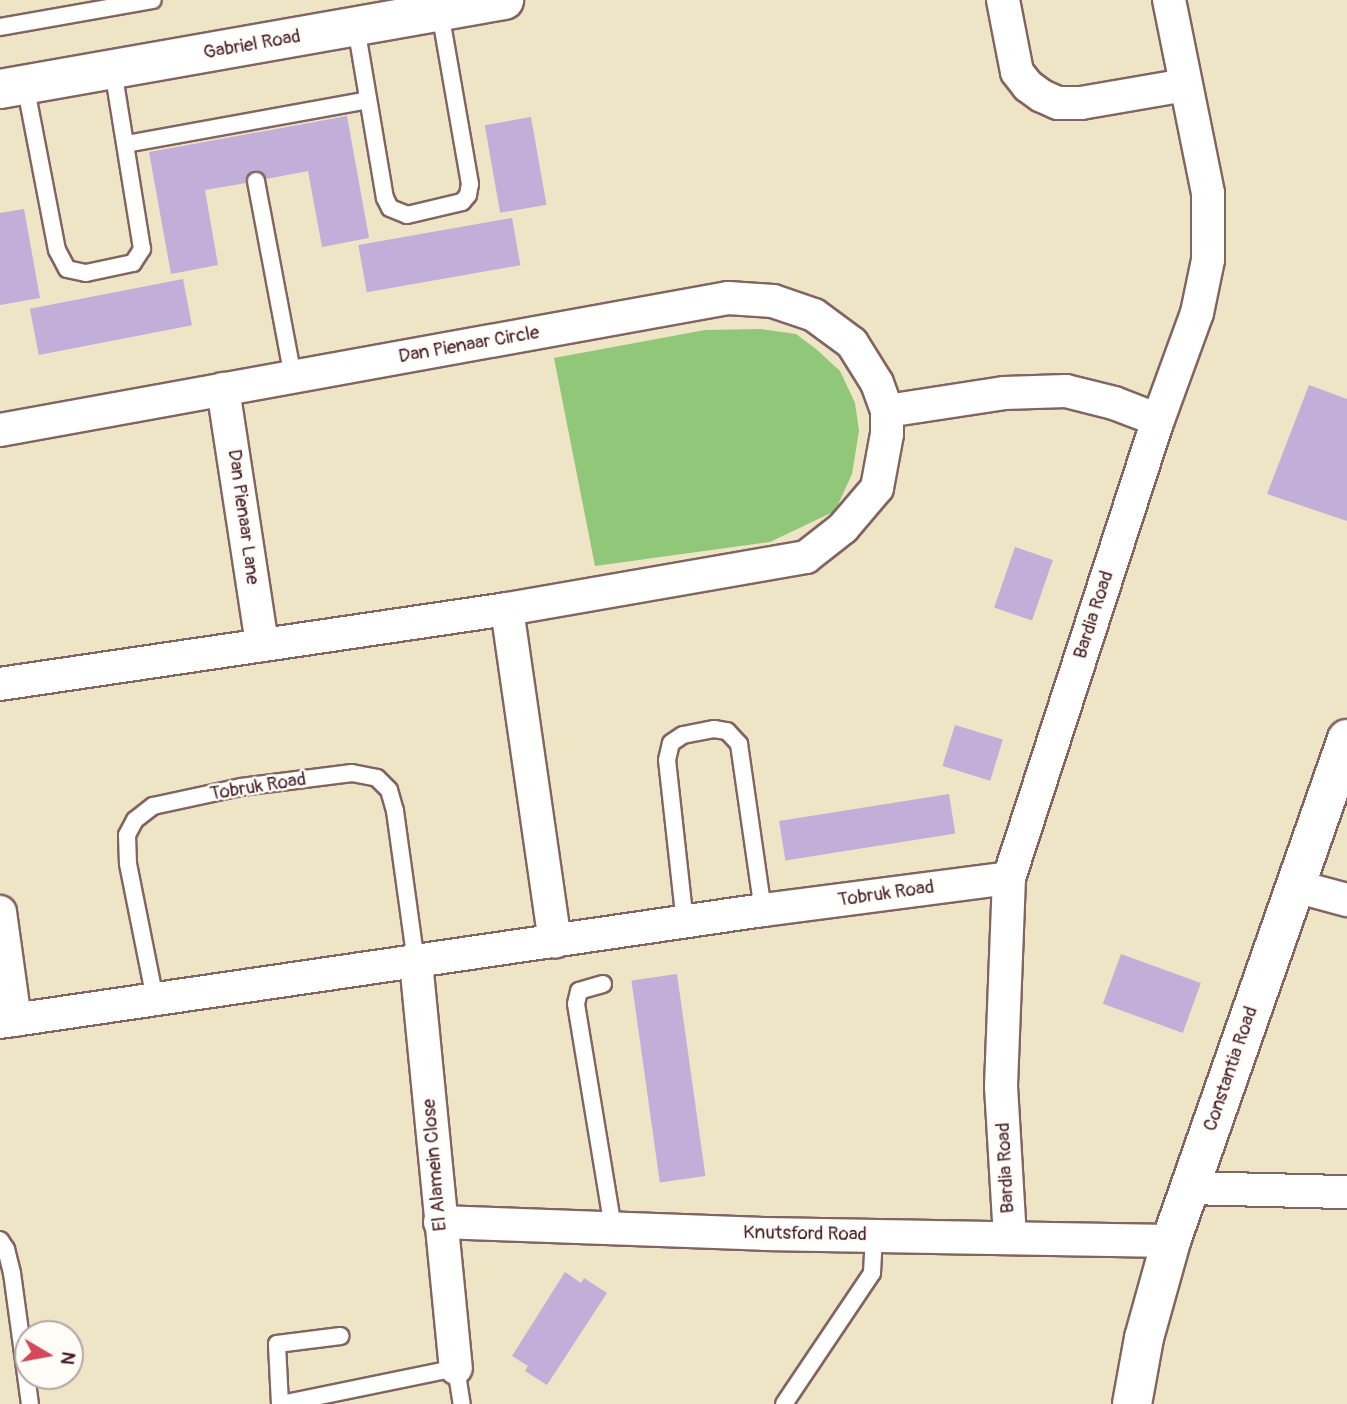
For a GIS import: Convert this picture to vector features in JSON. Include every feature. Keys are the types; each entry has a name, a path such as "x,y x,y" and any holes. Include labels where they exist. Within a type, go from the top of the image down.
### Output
{"main road":[{"name":"Gabriel Road","path":"12,87 369,17 440,12 504,0"},
{"name":"Constantia Road","path":"1140,1403 1144,1338 1171,1241 1347,738"}],"street":[{"path":"1003,0 1017,72 1028,86 1042,96 1058,103 1081,103 1185,85"},
{"name":"Bardia Road","path":"1010,1238 1001,1086 1009,878 1158,420 1197,313 1209,260 1208,192 1168,0"},
{"name":"Dan Pienaar Circle","path":"0,430 728,298 773,301 814,315 852,343 877,383 887,411 887,434 877,488 844,528 806,557 507,610 0,684"},
{"name":"Dan Pienaar Lane","path":"223,389 262,645"},
{"path":"887,411 1004,393 1066,391 1114,403 1158,420"},
{"path":"507,610 555,942"},
{"name":"Tobruk Road","path":"8,1021 763,910 1009,878"},
{"path":"1295,886 1347,900"},
{"path":"0,912 8,1021"},
{"name":"El Alamein Close","path":"416,962 456,1368"},
{"path":"1189,1188 1347,1192"},
{"name":"Knutsford Road","path":"440,1222 1171,1241"}],"lane":[{"path":"0,27 153,0"},
{"path":"369,17 368,100 385,198 390,208 407,215 462,202 468,195 470,184 440,12"},
{"path":"12,87 57,250 67,269 86,273 124,267 139,256 143,240 113,69"},
{"path":"126,144 247,128 368,100"},
{"path":"256,181 293,377"},
{"path":"685,923 667,760 671,743 683,734 714,729 727,731 739,744 763,910"},
{"name":"Tobruk Road","path":"155,999 128,864 127,835 135,820 153,806 241,787 352,773 377,778 389,790 395,811 416,962"},
{"path":"603,984 579,991 576,1004 613,1228"},
{"path":"784,1404 872,1273 874,1235"},
{"path":"0,1240 6,1249 12,1273 30,1404"},
{"path":"340,1336 277,1343 280,1404 456,1368 462,1404"}],"green space":[{"path":"761,329 796,334 816,349 840,371 855,403 859,431 852,474 835,511 770,542 595,566 554,358 705,330"}],"building":[{"path":"347,116 369,238 322,247 308,171 266,179 263,174 255,171 249,174 246,183 205,190 218,265 171,274 149,152"},
{"path":"531,117 546,205 500,213 485,125"},
{"path":"24,209 40,298 0,305 0,213"},
{"path":"512,218 520,265 367,292 358,245"},
{"path":"183,279 192,325 39,355 30,309"},
{"path":"1309,385 1347,399 1347,521 1267,494"},
{"path":"1015,547 1053,560 1032,621 994,608"},
{"path":"955,725 1003,740 990,781 942,766"},
{"path":"949,794 955,834 785,860 779,821"},
{"path":"1121,954 1201,983 1183,1033 1103,1004"},
{"path":"677,974 705,1176 660,1182 631,980"},
{"path":"565,1272 581,1283 584,1278 607,1293 547,1385 525,1371 528,1366 512,1356"}]}
